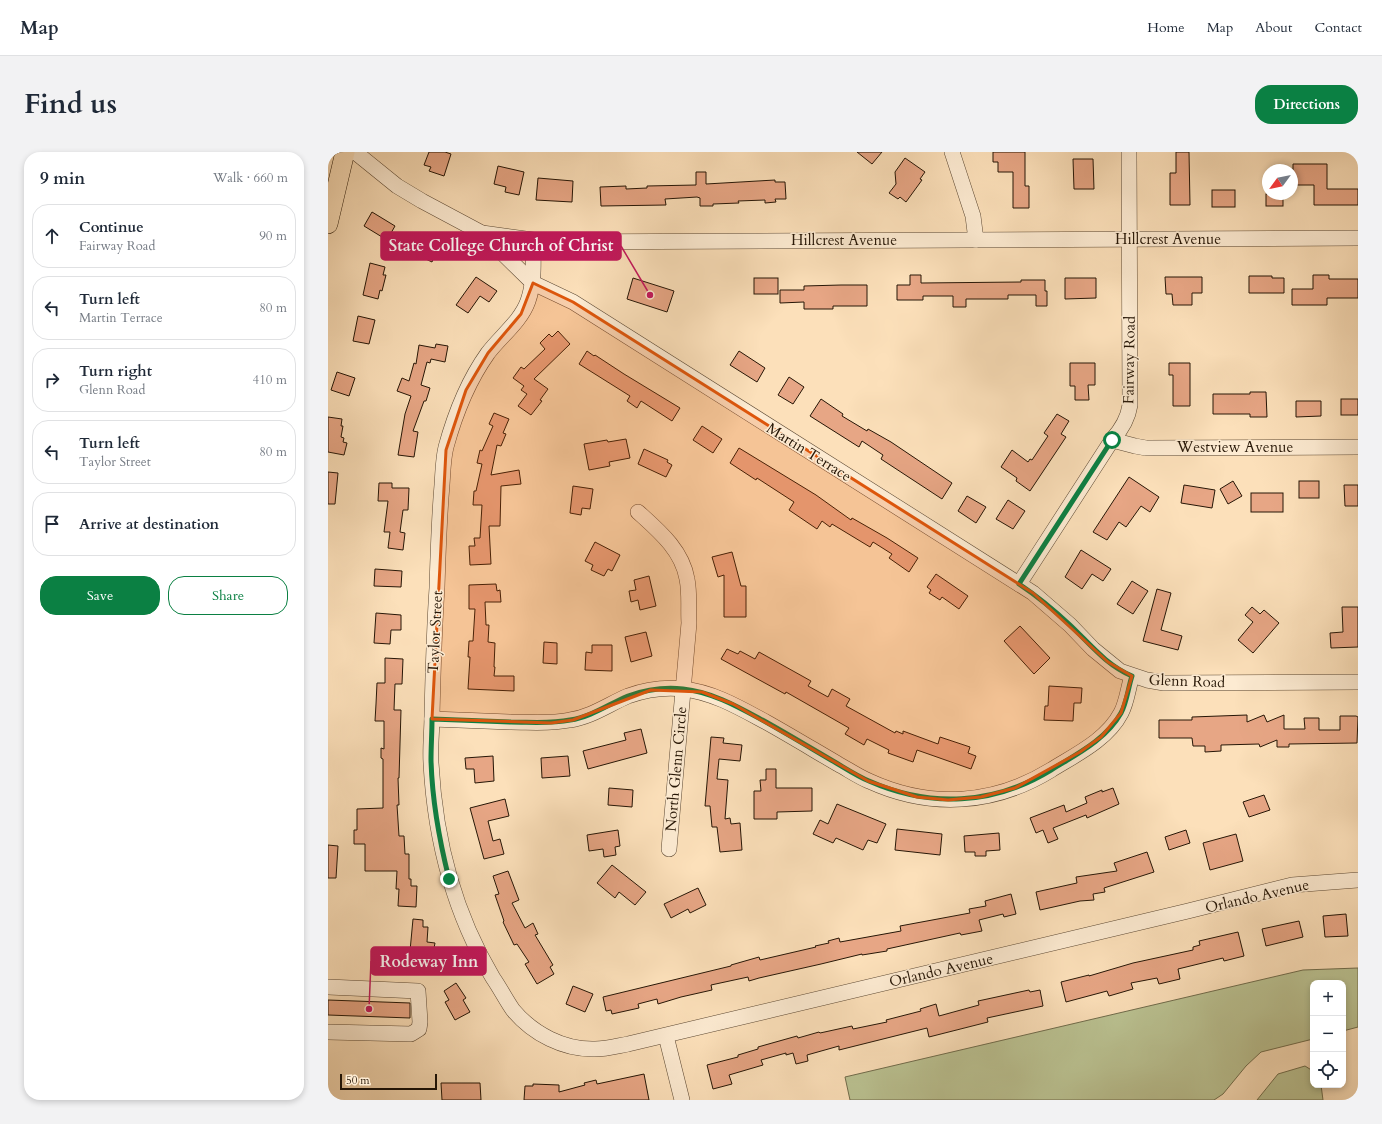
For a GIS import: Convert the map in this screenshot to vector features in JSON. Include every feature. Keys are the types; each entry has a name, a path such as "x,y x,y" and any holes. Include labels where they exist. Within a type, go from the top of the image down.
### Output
{"main road":[{"path":"328,224 345,152"}],"street":[{"name":"Hillcrest Avenue","path":"355,152 397,186 482,233 555,242 1358,238"},
{"path":"952,152 973,216 976,240"},
{"name":"Fairway Road","path":"1019,584 1112,440 1126,422 1130,404 1130,152"},
{"name":"Martin Terrace","path":"482,233 533,283 573,302 1019,584 1070,625 1108,662 1120,671 1132,676"},
{"name":"Taylor Street","path":"529,1026 513,1009 486,965 469,933 449,879 443,855 433,786 431,760 433,668 441,511 446,450 458,409 466,390 488,353 521,314 527,304 533,283 533,240"},
{"name":"Westview Avenue","path":"1112,440 1146,448 1358,447"},
{"name":"North Glenn Circle","path":"638,512 660,532 672,546 685,569 688,588 688,623 669,849"},
{"name":"Glenn Road","path":"432,719 551,723 580,718 629,696 651,690 667,688 702,692 733,704 868,781 917,797 948,800 980,797 1015,788 1039,777 1080,752 1101,737 1121,713 1132,676 1164,683 1358,682"},
{"name":"Orlando Avenue","path":"529,1026 547,1037 570,1047 596,1050 666,1036 1292,885 1358,880"},
{"path":"328,987 418,991 420,1022 419,1029 411,1034 328,1032"},
{"path":"666,1036 682,1100"}],"highlighted area":[{"path":"533,283 573,302 1033,593 1108,662 1132,676 1121,713 1101,737 1080,752 1015,788 981,797 948,800 917,797 868,781 733,704 702,692 651,690 573,720 551,723 432,719 446,450 466,390 488,353 521,314"}],"green space":[{"path":"1358,968 1358,1027 1346,1030 1346,980 1310,980 1310,1040 1261,1052 1246,1066 1223,1094 1214,1100 850,1100 845,1077 1303,970"},
{"path":"1305,1066 1310,1069 1310,1088 1321,1088 1323,1100 1257,1100 1278,1074"}],"building":[{"path":"429,152 445,152 451,154 444,176 429,171 431,167 424,165"},
{"path":"857,152 882,152 872,164"},
{"path":"993,152 1025,152 1025,186 1029,186 1029,208 1013,208 1013,172 998,172 998,162 993,162"},
{"path":"1176,152 1189,152 1190,205 1170,205 1170,173 1176,173"},
{"path":"905,158 925,172 920,179 922,180 906,202 900,197 898,199 889,193 896,184 895,172"},
{"path":"1073,159 1093,159 1094,189 1074,189"},
{"path":"1298,164 1327,164 1327,189 1358,189 1358,205 1314,205 1314,185 1298,185"},
{"path":"498,166 524,172 519,195 505,192 506,187 494,184"},
{"path":"696,172 706,172 706,184 775,180 775,182 785,182 786,199 775,199 776,202 765,203 765,200 738,201 739,203 700,206 700,198 697,197 665,199 666,205 601,206 600,187 626,186 626,189 647,188 647,186 696,185"},
{"path":"538,178 573,181 572,202 536,200"},
{"path":"1212,190 1235,190 1235,207 1212,207"},
{"path":"1266,200 1283,200 1283,206 1266,206"},
{"path":"372,212 395,226 387,240 364,226"},
{"path":"414,241 419,244 421,241 437,249 432,262 409,251"},
{"path":"370,263 385,267 383,275 386,275 382,291 380,290 378,299 363,295"},
{"path":"910,275 921,275 921,283 1021,282 1021,280 1045,280 1047,306 1036,306 1036,295 1008,295 1008,299 966,299 966,307 953,307 953,296 923,296 923,300 897,300 897,285 910,285"},
{"path":"1313,275 1329,275 1329,279 1358,279 1358,298 1327,298 1327,305 1292,305 1292,289 1313,289"},
{"path":"1249,276 1272,276 1272,278 1284,278 1284,293 1249,293"},
{"path":"476,277 497,291 489,302 480,296 468,313 456,305"},
{"path":"1165,277 1202,277 1202,293 1192,293 1192,305 1173,305 1172,294 1166,294"},
{"path":"633,278 674,291 667,312 627,299"},
{"path":"754,278 778,278 778,294 754,294"},
{"path":"1065,278 1096,278 1096,298 1065,299"},
{"path":"867,285 867,306 833,306 833,309 804,309 804,302 780,303 780,290 804,290 804,286"},
{"path":"358,316 375,320 369,344 353,341"},
{"path":"558,331 570,344 534,379 548,389 540,400 542,401 531,415 518,406 527,394 521,390 524,386 513,378 521,367 524,369 545,349 540,343 549,334 552,337"},
{"path":"436,344 448,346 445,362 431,359 430,363 427,362 421,385 430,388 413,431 418,432 414,457 398,455 405,414 411,396 397,391 402,378 409,381 414,363 416,364 419,345 435,348"},
{"path":"587,351 680,408 672,421 641,401 637,408 627,401 630,396 579,364"},
{"path":"739,351 765,368 757,382 730,365"},
{"path":"1070,363 1095,363 1095,385 1088,385 1089,400 1075,400 1075,386 1070,386"},
{"path":"1169,363 1190,363 1190,406 1173,406 1173,375 1169,375"},
{"path":"337,372 355,378 349,396 331,390"},
{"path":"789,377 804,387 793,404 778,395"},
{"path":"1250,392 1266,392 1267,417 1250,417 1250,414 1213,414 1213,394 1250,394"},
{"path":"821,399 843,414 842,416 867,431 868,429 891,442 952,483 942,499 881,459 883,455 862,441 859,447 810,416"},
{"path":"1341,399 1358,399 1358,415 1341,415"},
{"path":"1296,401 1321,401 1321,416 1296,417"},
{"path":"494,413 509,419 503,433 506,434 501,446 497,445 491,475 519,470 521,484 501,486 500,526 489,526 491,564 470,565 469,546 475,546 474,538 480,538 482,505 473,505 474,491 476,491 482,464 477,463 480,450 482,451 493,426 489,424"},
{"path":"1057,414 1069,421 1061,434 1066,437 1030,491 1016,481 1017,478 1001,467 1012,450 1028,462 1030,459 1032,460 1048,436 1044,433"},
{"path":"328,417 342,419 341,426 343,426 341,437 344,438 343,442 347,443 344,455 328,452"},
{"path":"702,426 722,439 713,453 693,440"},
{"path":"626,439 630,458 609,462 610,466 589,470 584,444 607,440 608,442"},
{"path":"739,448 816,495 851,520 852,518 918,558 909,572 889,558 892,554 873,542 870,547 832,524 830,527 822,521 817,529 789,510 794,502 757,478 756,480 730,463"},
{"path":"644,449 668,460 667,462 672,465 666,477 638,464"},
{"path":"328,472 338,473 335,504 328,504"},
{"path":"1129,477 1159,497 1150,512 1141,506 1126,527 1119,522 1107,540 1093,532"},
{"path":"1233,481 1242,496 1228,504 1220,489"},
{"path":"1299,481 1319,481 1319,498 1299,498"},
{"path":"379,483 392,483 392,488 409,488 408,510 403,510 400,532 405,533 403,550 388,548 390,532 384,532 388,501 378,501"},
{"path":"1184,485 1215,490 1212,508 1181,503"},
{"path":"1344,485 1358,485 1358,506 1345,506"},
{"path":"573,486 593,489 590,509 582,508 581,515 570,513"},
{"path":"1251,493 1283,493 1283,512 1251,512"},
{"path":"967,496 986,507 976,523 958,511"},
{"path":"1008,500 1025,511 1013,529 996,519"},
{"path":"595,542 620,555 612,571 608,569 604,576 591,570 593,565 585,561"},
{"path":"1081,550 1111,569 1103,581 1092,574 1082,589 1065,577"},
{"path":"732,552 741,586 746,586 746,617 724,617 724,575 718,577 712,557"},
{"path":"375,569 402,571 401,587 374,586"},
{"path":"936,574 968,596 959,609 942,597 940,600 929,593 931,590 927,587"},
{"path":"649,576 656,606 640,610 638,600 631,602 629,591 636,590 634,580"},
{"path":"1132,581 1148,591 1133,614 1117,604"},
{"path":"496,584 497,591 500,590 501,602 485,602 486,625 489,625 488,642 495,643 494,676 514,676 514,691 468,689 470,657 468,657 469,641 473,641 475,609 469,609 469,585"},
{"path":"1157,589 1171,593 1161,630 1182,636 1178,650 1143,641"},
{"path":"1252,607 1260,614 1264,610 1279,623 1253,653 1238,640 1253,622 1245,615"},
{"path":"1342,607 1358,607 1358,647 1331,648 1330,633 1343,632"},
{"path":"376,613 401,615 401,630 391,630 390,644 374,643"},
{"path":"1020,626 1050,658 1034,674 1004,641"},
{"path":"646,632 652,656 631,662 625,637"},
{"path":"544,642 557,643 557,664 543,663"},
{"path":"592,645 612,645 612,671 585,670 586,652 592,653"},
{"path":"727,649 738,654 740,651 755,659 759,652 811,681 808,686 828,697 832,689 850,699 846,706 895,733 896,731 903,734 903,731 938,744 940,737 970,747 968,753 976,756 971,769 917,750 913,762 888,753 889,750 867,739 864,745 845,734 849,728 786,692 785,694 721,659"},
{"path":"385,658 403,659 402,684 395,684 394,710 401,710 398,778 399,805 397,805 399,836 404,836 405,854 409,854 409,879 411,879 411,886 417,886 416,907 398,906 399,889 396,889 397,871 365,871 365,844 354,844 354,830 357,830 357,809 383,808 383,759 381,758 381,748 384,749 384,721 375,721 377,683 385,683"},
{"path":"1049,686 1082,688 1081,703 1074,703 1073,721 1044,720 1045,706 1048,706"},
{"path":"1247,715 1247,722 1264,715 1267,722 1284,715 1284,729 1305,729 1304,718 1319,718 1319,730 1340,730 1340,716 1356,716 1358,717 1357,743 1289,744 1289,747 1277,747 1277,740 1260,747 1259,744 1221,745 1221,751 1205,752 1205,746 1193,746 1192,738 1159,738 1159,720 1192,720 1192,717"},
{"path":"641,729 647,753 588,769 583,751 626,740 624,733"},
{"path":"711,737 724,738 723,743 742,745 740,761 719,759 717,779 728,780 725,819 730,818 731,824 740,823 742,850 720,852 717,827 712,827 710,806 705,806"},
{"path":"493,756 494,781 475,783 474,769 466,769 465,758"},
{"path":"568,756 570,776 542,778 541,758"},
{"path":"766,769 776,769 776,788 812,788 812,811 777,812 777,819 754,819 754,791 761,791 760,780 766,780"},
{"path":"609,788 633,790 632,807 608,805"},
{"path":"1113,788 1119,804 1087,818 1086,815 1053,828 1058,839 1048,843 1043,830 1036,833 1030,818 1064,805 1066,812 1087,803 1085,797 1102,790 1102,792"},
{"path":"1264,795 1270,810 1249,817 1243,802"},
{"path":"505,799 509,816 488,821 493,841 500,839 504,854 484,859 470,808"},
{"path":"837,804 886,824 877,843 868,840 863,850 836,838 833,843 813,834 820,820 828,824"},
{"path":"897,829 942,834 940,855 895,850"},
{"path":"618,830 620,846 615,847 616,855 604,857 603,849 589,851 587,835"},
{"path":"1186,830 1190,843 1169,850 1165,837"},
{"path":"999,833 1000,850 986,851 986,856 975,856 975,852 965,852 964,836"},
{"path":"1236,834 1243,861 1210,870 1203,843"},
{"path":"328,845 338,846 336,878 328,878"},
{"path":"1147,852 1154,872 1104,888 1105,892 1093,894 1094,900 1080,901 1040,910 1036,892 1077,883 1076,877 1117,871 1114,863"},
{"path":"612,865 646,892 635,905 619,892 615,898 597,883"},
{"path":"508,871 519,900 512,903 525,928 533,923 538,934 535,935 553,965 550,967 554,974 537,984 525,964 529,962 517,944 514,945 503,922 504,921 495,895 499,894 493,876"},
{"path":"698,888 706,905 690,913 688,909 671,918 664,904"},
{"path":"1011,894 1016,914 1004,917 1003,914 979,920 982,931 961,935 960,933 887,949 887,951 862,954 749,981 748,977 711,985 712,990 658,1004 657,999 638,1004 639,1008 612,1014 611,1010 606,1011 603,997 731,966 759,957 760,960 816,947 815,946 829,943 828,941 839,938 840,942 901,931 900,926 970,913 969,909 986,906 985,901"},
{"path":"1346,914 1348,936 1325,937 1323,916"},
{"path":"413,919 423,920 423,927 428,927 427,942 435,943 433,953 410,951"},
{"path":"1299,921 1303,937 1266,946 1262,929"},
{"path":"1238,932 1244,956 1224,961 1223,958 1178,969 1180,979 1159,984 1157,978 1131,983 1133,989 1109,996 1107,991 1066,1002 1061,982 1089,976 1133,963 1193,950 1193,947 1200,945 1199,941"},
{"path":"456,983 466,998 463,1000 470,1012 455,1020 445,1002 449,1000 444,991"},
{"path":"573,986 593,994 585,1012 566,1004"},
{"path":"1029,990 1030,992 1040,990 1043,1006 987,1018 988,1022 929,1037 927,1028 839,1050 839,1046 807,1055 808,1061 796,1064 793,1053 786,1055 786,1053 761,1060 763,1065 729,1075 732,1084 713,1089 707,1065 738,1057 738,1055 758,1049 758,1047 797,1036 798,1038 819,1032 852,1026 853,1029 887,1022 886,1020 921,1011 920,1009 936,1004 939,1016 979,1005 978,1001"},
{"path":"328,1000 410,1003 410,1018 328,1015"},
{"path":"644,1074 649,1100 524,1100 525,1086 533,1086 533,1084 559,1085 559,1092 585,1085 584,1083 596,1080 597,1084"},
{"path":"441,1083 480,1083 481,1100 442,1100"}],"place":[{"name":"State College Church of Christ","path":"650,295"},
{"name":"Rodeway Inn","path":"369,1009"}],"route":[{"path":"449,879 443,855 433,786 431,760 432,719 551,723 573,720 594,713 629,696 651,690 668,688 702,692 733,704 868,781 917,797 948,800 980,797 1015,788 1039,777 1080,752 1101,737 1121,713 1132,676 1120,671 1092,649 1070,625 1019,584 1112,440"}]}
